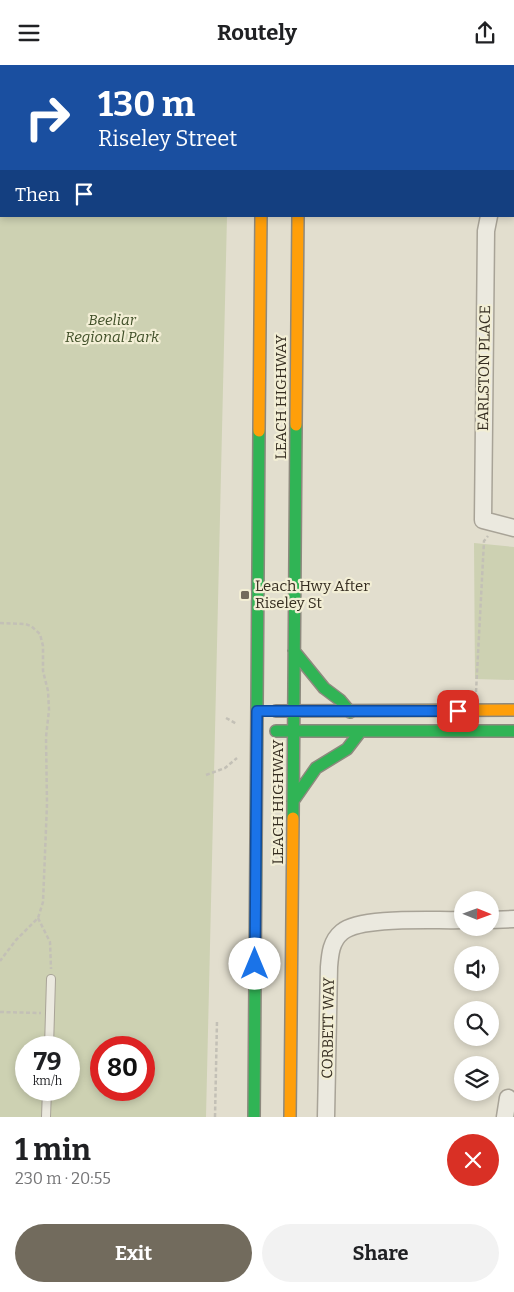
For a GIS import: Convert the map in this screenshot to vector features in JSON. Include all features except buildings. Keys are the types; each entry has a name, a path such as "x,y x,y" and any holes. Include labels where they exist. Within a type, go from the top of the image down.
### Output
{"highway":[{"name":"LEACH HIGHWAY","path":"254,1117 261,217"},
{"name":"LEACH HIGHWAY","path":"290,1117 298,217"},
{"path":"294,651 324,688 340,700 350,712"},
{"path":"257,711 514,710"},
{"path":"257,731 514,731"},
{"path":"293,801 316,768 347,749 360,732"}],"street":[{"name":"EARLSTON PLACE","path":"489,217 486,231 489,522"},
{"path":"489,522 514,527"},
{"path":"499,920 514,919"},
{"name":"CORBETT WAY","path":"326,1117 329,967 331,948 335,939 347,928 364,922 454,920"},
{"path":"505,1117 508,1098"}],"lane":[{"path":"49,1036 51,979"},
{"path":"46,1117 47,1101"}],"path":[{"path":"476,695 484,541 489,522"},
{"path":"0,623 31,626 40,633 49,710 46,737 47,804 44,902 38,919 16,940 0,961"},
{"path":"206,775 232,764 241,753"},
{"path":"38,919 50,942 51,979"},
{"path":"0,1013 50,1013"},
{"path":"215,1117 217,1021"}],"green space":[{"name":"Beeliar Regional Park","path":"0,217 227,217 206,1117 0,1117"},
{"path":"474,543 514,547 514,680 475,679"}],"traffic: fast":[{"path":"293,818 296,425"},
{"path":"254,1117 259,431"},
{"path":"294,651 324,688 340,700 350,712"},
{"path":"276,731 514,731"},
{"path":"293,801 316,768 347,749 360,732"}],"traffic: slow":[{"path":"259,431 261,217"},
{"path":"296,425 298,217"},
{"path":"276,711 514,710"},
{"path":"290,1117 293,818"}],"place":[{"name":"Leach Hwy After Riseley St","path":"245,595"}],"route":[{"path":"255,964 257,711 458,711"}]}
